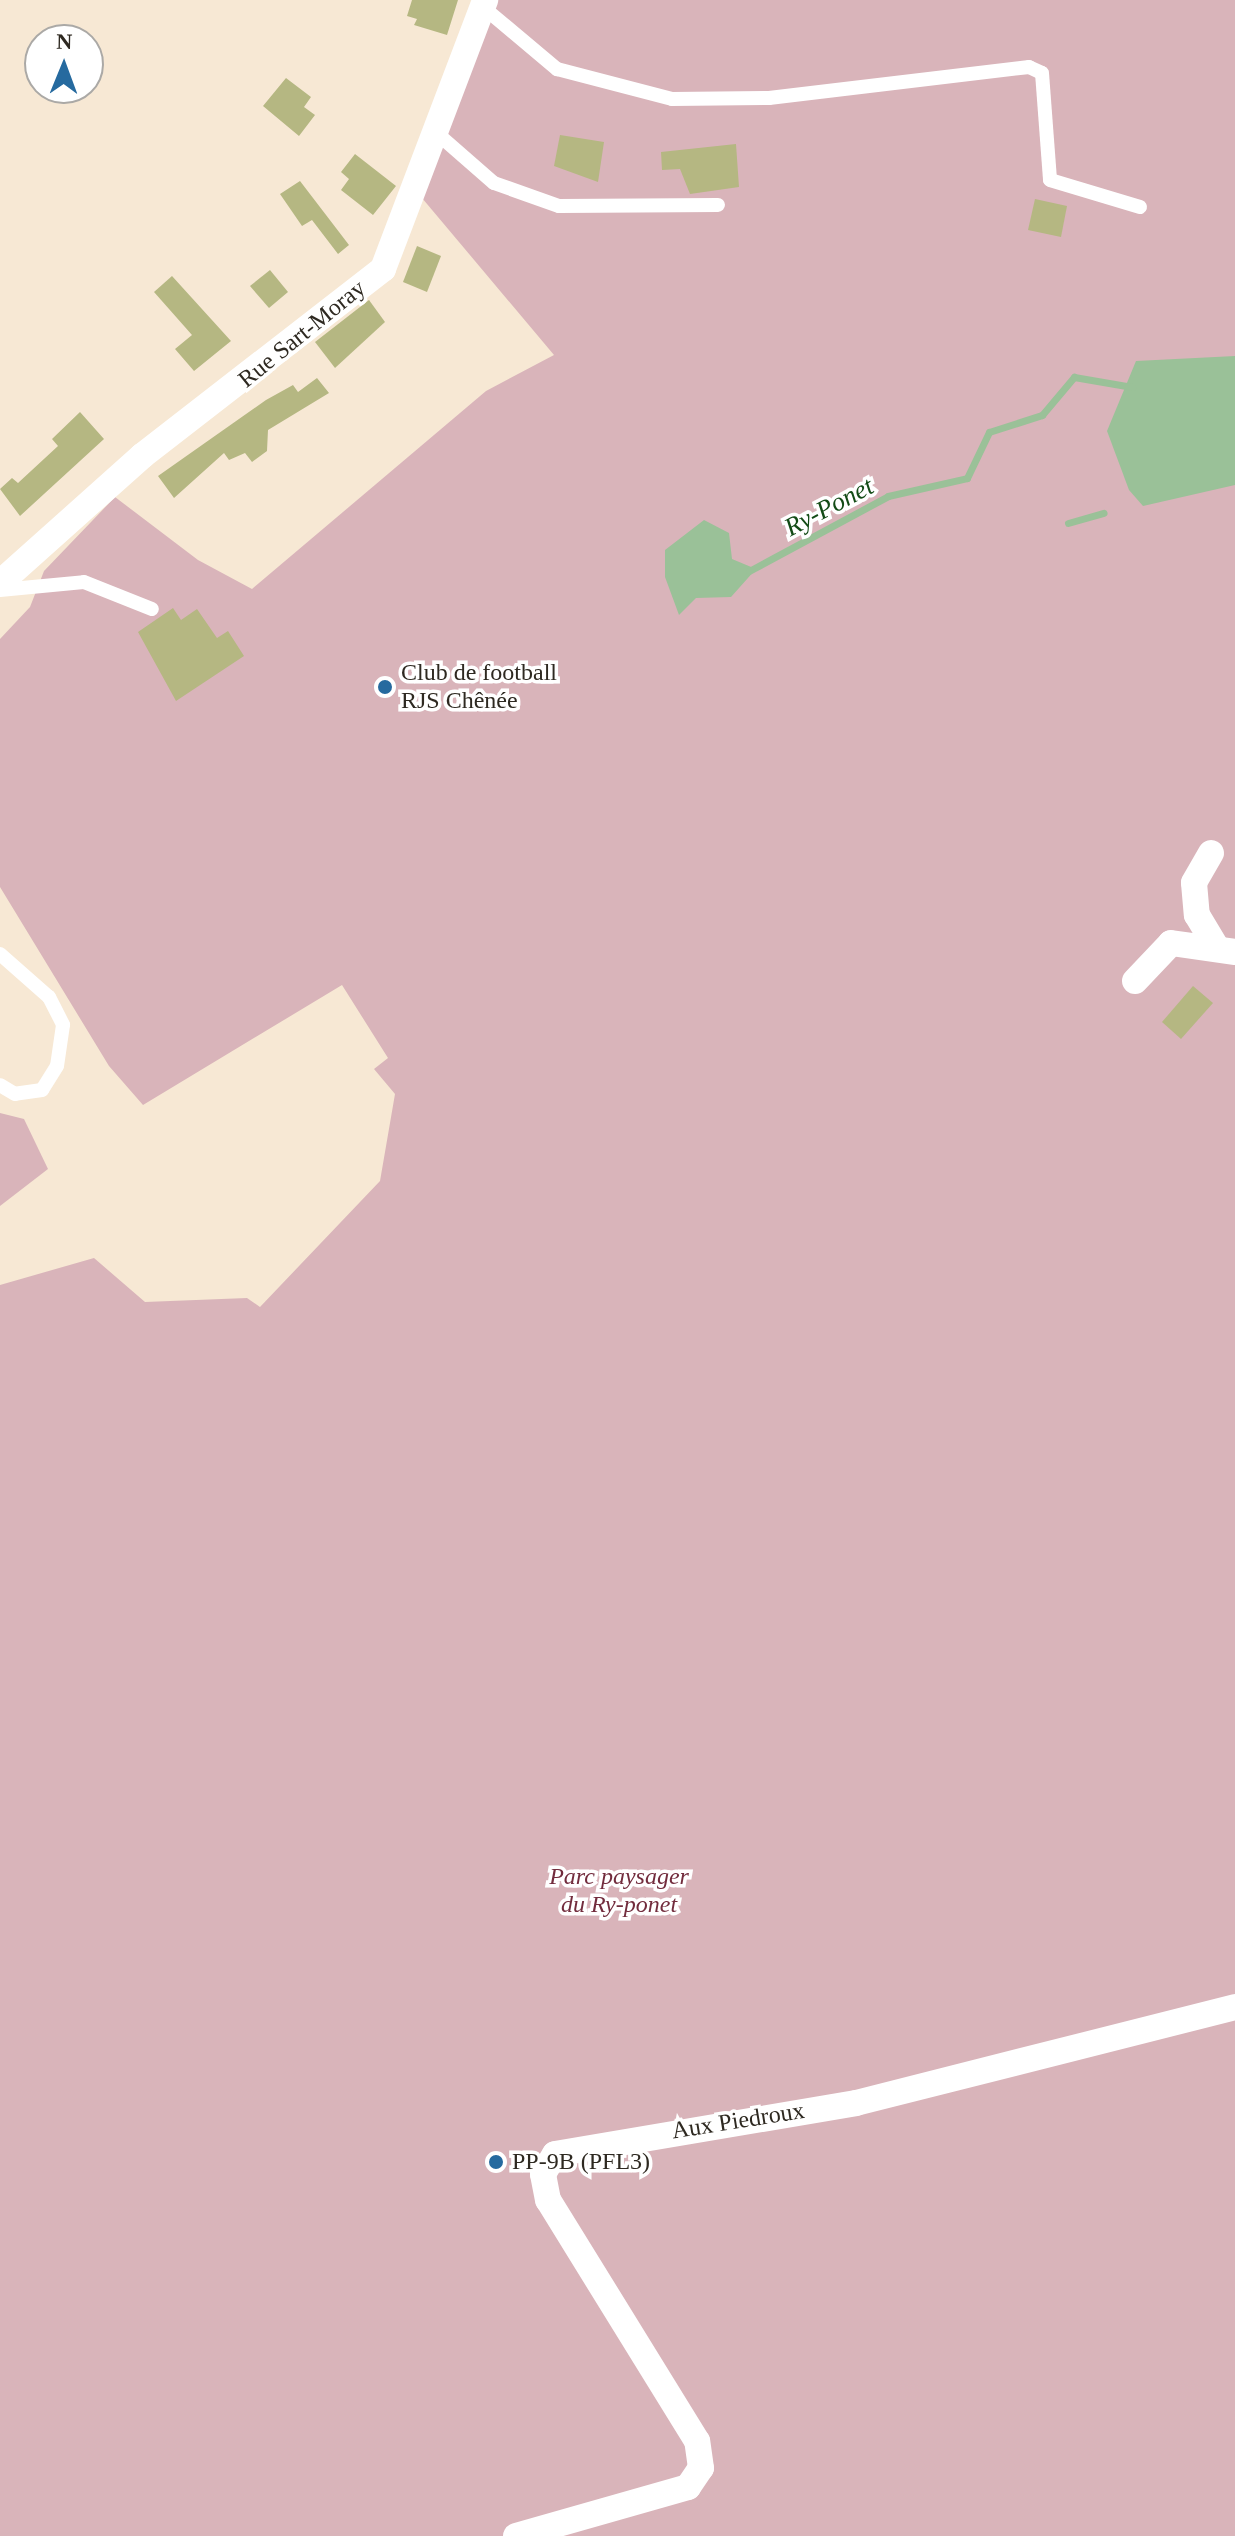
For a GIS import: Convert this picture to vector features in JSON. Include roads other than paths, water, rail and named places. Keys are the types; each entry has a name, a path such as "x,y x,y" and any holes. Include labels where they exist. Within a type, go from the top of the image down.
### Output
{"street":[{"name":"Rue Sart-Moray","path":"0,583 142,456 383,269 432,129 484,4"},
{"path":"1211,853 1194,883 1197,915 1226,950"},
{"path":"1135,981 1171,943 1226,950"},
{"name":"Aux Piedroux","path":"516,2536 688,2487 701,2468 697,2441 548,2200 543,2174 555,2154 856,2103 1235,2007"}],"lane":[{"path":"484,4 557,69 672,99 769,98 1029,67 1042,73 1050,180 1140,207"},
{"path":"432,129 494,183 559,206 718,205"},
{"path":"0,590 84,582 152,609"},
{"path":"0,954 49,997 63,1025 57,1066 42,1090 15,1094 0,1085"}],"waterway":[{"name":"Ry-Ponet","path":"749,571 888,496 967,478 989,432 1042,415 1074,377 1132,387"},
{"name":"Ry-Ponet","path":"1068,523 1104,513"}],"place":[{"name":"Club de football RJS Chênée","path":"385,687"},
{"name":"PP-9B (PFL3)","path":"496,2162"}],"park label":[{"name":"Parc paysager du Ry-ponet","path":"619,1891"}]}
